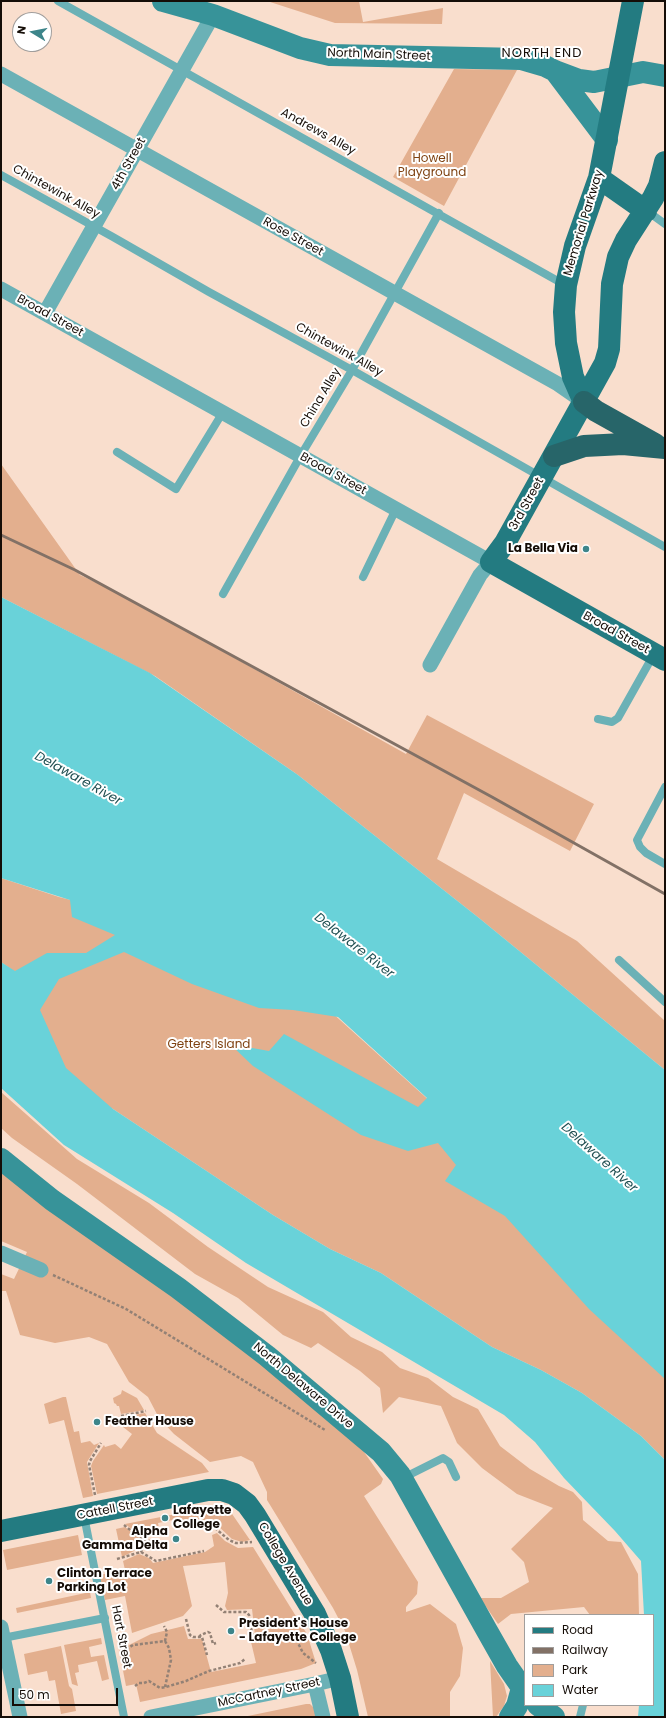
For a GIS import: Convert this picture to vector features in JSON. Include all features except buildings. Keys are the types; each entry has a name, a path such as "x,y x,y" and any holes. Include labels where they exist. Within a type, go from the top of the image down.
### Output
{"highway":[{"path":"584,402 596,411 664,448"},
{"path":"554,456 571,450 597,445 623,444 664,448"}],"main road":[{"name":"North Main Street","path":"162,1 213,15 300,48 330,55 521,60 544,66 586,82 600,82 643,72 665,76"},
{"name":"Memorial Parkway","path":"584,402 575,384 568,353 564,312 566,285 575,246 599,178 619,77 631,2"},
{"path":"554,71 607,140"},
{"path":"584,402 608,356 612,284 618,257 626,240 646,211 659,186 665,162"},
{"path":"599,178 646,211"},
{"name":"3rd Street","path":"491,562 505,543 584,402"},
{"name":"Broad Street","path":"491,562 659,657"},
{"name":"North Delaware Drive","path":"1,1159 52,1200 178,1288 267,1356 370,1442 391,1463 403,1479 486,1629 523,1690"},
{"name":"Cattell Street","path":"1,1531 89,1506 216,1489 228,1491"},
{"name":"College Avenue","path":"228,1491 241,1498 247,1504 300,1589 324,1631 340,1678 348,1717"},
{"path":"510,1717 517,1706 523,1690"},
{"path":"539,1706 554,1717"}],"street":[{"name":"4th Street","path":"45,314 213,15"},
{"name":"Rose Street","path":"1,74 558,384 584,402"},
{"name":"Broad Street","path":"1,289 491,562"},
{"name":"3rd Street","path":"430,665 480,575 491,562"},
{"path":"1,1254 42,1270"},
{"path":"2,1635 20,1717"},
{"name":"McCartney Street","path":"151,1717 340,1678"},
{"path":"316,1684 323,1717"}],"lane":[{"name":"Andrews Alley","path":"58,1 566,285"},
{"name":"Chintewink Alley","path":"1,175 209,292 352,370 665,547"},
{"path":"646,211 665,224"},
{"name":"China Alley","path":"223,594 301,456 352,370 439,213"},
{"path":"117,452 176,489 223,412"},
{"path":"363,577 396,509"},
{"path":"598,719 612,722 618,718 659,657"},
{"path":"665,787 637,840 640,847 646,853 665,864"},
{"path":"619,960 665,1002"},
{"path":"403,1479 443,1458 449,1462 456,1476"},
{"name":"Hart Street","path":"89,1506 104,1618 124,1717"},
{"path":"2,1635 104,1618"},
{"path":"580,1717 583,1706"}],"path":[{"path":"42,1270 126,1309 326,1430"},
{"path":"121,1416 146,1411"},
{"path":"89,1506 89,1465 90,1460 101,1443"},
{"path":"122,1523 144,1541 150,1541"},
{"path":"210,1529 215,1528 229,1540 236,1543 248,1543"},
{"path":"141,1552 144,1541"},
{"path":"117,1559 141,1552 156,1561 204,1551"},
{"path":"216,1605 224,1612 246,1612 249,1615 253,1639"},
{"path":"186,1620 190,1635 193,1637 202,1637 207,1656"},
{"path":"164,1626 167,1632 165,1641 169,1648 171,1660 165,1688"},
{"path":"199,1638 200,1635 208,1632 210,1633 213,1644 216,1643"},
{"path":"249,1640 271,1635 289,1634 297,1641 303,1654 320,1666"},
{"path":"124,1659 123,1652 133,1645 165,1641"},
{"path":"135,1686 139,1683 149,1681 160,1688 165,1688 182,1683 209,1671 240,1663 245,1658"}],"green space":[{"path":"267,1 359,1 363,22 443,8 442,24 335,23"},
{"name":"Howell Playground","path":"454,69 517,70 444,206 393,177"},
{"path":"1,464 80,575 117,592 406,754 427,715 594,804 570,851 464,793 437,859 577,941 665,1021 665,1070 479,918 298,775 155,676 1,597"},
{"name":"Getters Island","path":"1,878 59,897 258,946 483,1149 665,1365 665,1460 641,1436 582,1393 541,1370 492,1347 381,1273 330,1249 273,1215 113,1109 59,1081 14,971 1,962"},
{"path":"1,1092 77,1159 149,1203 208,1247 268,1287 323,1312 351,1337 382,1352 400,1368 428,1378 453,1397 478,1409 500,1446 530,1469 559,1486 573,1492 582,1502 583,1520 608,1541 621,1542 638,1574 639,1614 589,1614 584,1607 511,1614 498,1624 480,1598 501,1598 529,1582 524,1562 511,1549 553,1508 517,1494 482,1468 457,1443 441,1406 399,1397 383,1413 380,1388 360,1371 318,1343 311,1348 283,1335 238,1298 195,1274 77,1184 12,1138 1,1128"},
{"path":"1,1169 196,1311 357,1442 383,1479 381,1484 364,1496 418,1582 417,1594 406,1607 406,1612 430,1604 456,1624 463,1648 460,1676 450,1692 450,1717 368,1717 357,1670 345,1631 333,1608 267,1500 267,1492 253,1462 241,1456 210,1462 174,1434 159,1418 148,1397 129,1382 107,1344 89,1337 55,1343 20,1335 6,1291 1,1291 1,1274 14,1279 27,1252 1,1241"},
{"path":"122,1390 137,1398 144,1410 121,1414 119,1406 114,1403 113,1398 121,1394"},
{"path":"66,1397 74,1432 79,1431 81,1443 90,1441 94,1445 99,1443 87,1462 93,1496 83,1498 64,1420 49,1424 44,1404"},
{"path":"145,1413 157,1433 202,1463 209,1472 97,1494 91,1466 93,1461 104,1445 105,1447 115,1444 121,1449 132,1434 123,1427 121,1417"},
{"path":"217,1506 230,1511 250,1540 242,1542 232,1539 216,1524 199,1526 200,1521 195,1518 183,1521 182,1518 158,1523 160,1533 142,1537 125,1524"},
{"path":"125,1527 142,1540 142,1545 138,1549 122,1557 116,1529"},
{"path":"217,1533 225,1541 238,1548 253,1547 307,1634 316,1663 301,1669 140,1702 136,1684 126,1686 119,1650 151,1634 184,1626 188,1639 202,1639 211,1672 256,1663 251,1642 255,1635 252,1609 227,1610 225,1606 228,1593 225,1562 183,1566 192,1606 183,1616 132,1633 125,1596 105,1600 99,1575 125,1570 123,1561 139,1554 149,1558 153,1563 205,1552 214,1546 212,1535"},
{"path":"78,1535 82,1555 7,1570 3,1550"},
{"path":"90,1592 91,1598 17,1613 16,1608"},
{"path":"101,1638 102,1644 89,1647 91,1657 104,1655 109,1679 102,1681 97,1661 78,1665 79,1672 75,1673 78,1686 72,1684 64,1645"},
{"path":"61,1646 76,1711 61,1714 55,1680 49,1681 47,1671 28,1675 24,1654"},
{"path":"490,1661 504,1684 507,1696 504,1706 496,1717 493,1717"},
{"path":"310,1704 314,1708 316,1717 243,1717"}],"water":[{"name":"Delaware River","path":"1,597 150,673 298,775 479,918 665,1070 665,1379 589,1309 505,1216 445,1181 456,1165 438,1143 408,1151 361,1135 253,1066 230,1044 269,1051 284,1034 418,1107 427,1098 338,1017 293,1010 259,1008 192,984 124,952 59,979 40,1010 66,1068 113,1109 273,1215 330,1249 381,1273 492,1347 541,1370 582,1393 641,1436 665,1460 665,1717 638,1717 639,1706 654,1706 654,1614 644,1614 641,1561 615,1531 564,1478 535,1442 504,1415 246,1263 173,1213 64,1145 1,1088 1,962 15,971 47,953 86,953 115,935 72,917 70,900 1,878"}],"railway":[{"path":"1,535 75,570 492,797 665,894"}],"place":[{"name":"La Bella Via","path":"586,549"},
{"name":"Feather House","path":"97,1422"},
{"name":"Lafayette College","path":"165,1518"},
{"name":"Alpha Gamma Delta","path":"176,1539"},
{"name":"Clinton Terrace Parking Lot","path":"49,1581"},
{"name":"President's House - Lafayette College","path":"231,1631"}],"district":[{"name":"NORTH END","path":"542,54"}]}
